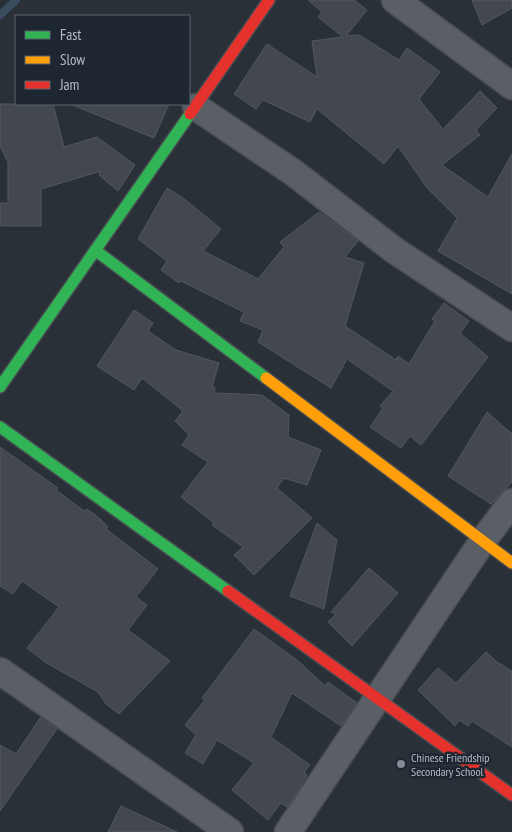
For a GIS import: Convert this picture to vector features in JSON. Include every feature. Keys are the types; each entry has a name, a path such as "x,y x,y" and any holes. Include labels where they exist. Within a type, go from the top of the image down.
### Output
{"street":[{"path":"0,388 269,0"},
{"path":"395,0 512,86"},
{"path":"196,107 294,174 394,250 512,328"},
{"path":"95,250 283,389 512,563"},
{"path":"0,427 512,795"},
{"path":"288,832 482,542 512,502"},
{"path":"0,671 230,832"}],"building":[{"path":"308,0 354,0 367,10 346,36 359,35 399,60 407,48 440,72 419,99 443,129 480,91 497,108 476,130 480,135 442,165 488,197 512,154 512,294 438,251 457,218 427,188 398,146 384,164 317,109 310,122 263,100 256,109 234,94 267,44 317,77 312,41 343,37 318,17 322,12"},
{"path":"472,0 512,0 512,8 482,25"},
{"path":"0,104 53,105 64,147 97,137 135,165 118,191 99,175 101,171 41,189 41,226 0,226 0,203 8,203 8,162 0,146"},
{"path":"72,105 169,105 154,138"},
{"path":"167,188 183,198 221,229 203,251 258,279 284,247 280,242 319,212 358,241 345,257 364,263 345,326 396,360 398,356 409,364 435,321 432,319 444,303 469,321 460,333 488,357 421,445 410,436 401,448 370,427 383,408 380,406 393,391 347,359 331,388 258,342 263,330 240,321 244,312 181,281 179,283 161,270 167,261 138,239"},
{"path":"134,310 153,323 148,331 176,350 219,363 212,387 215,387 214,393 262,395 289,415 288,437 321,450 307,485 284,478 277,488 312,518 254,575 234,555 243,547 212,525 214,523 181,497 208,462 182,445 189,435 175,421 183,411 142,378 134,390 97,366"},
{"path":"487,412 512,434 512,482 491,504 448,476"},
{"path":"0,447 58,488 56,490 84,511 87,509 98,517 108,527 106,529 158,569 136,597 147,605 128,630 170,661 119,714 106,704 98,692 45,662 27,648 59,607 22,581 13,594 0,586"},
{"path":"317,523 337,540 324,609 290,596"},
{"path":"369,568 398,593 352,646 328,622 336,614 331,612"},
{"path":"254,629 297,660 325,686 328,682 357,703 341,726 292,693 271,737 310,765 304,772 307,775 287,807 281,803 268,820 232,790 254,763 217,740 203,764 185,753 196,735 185,725 205,700 202,698"},
{"path":"486,652 497,662 512,671 512,747 472,721 468,726 459,720 455,726 418,690 438,668 456,683"},
{"path":"40,718 57,729 0,811 0,745 16,754"},
{"path":"121,806 177,832 108,832"}],"waterway":[{"path":"0,15 16,0"}],"traffic: fast":[{"path":"0,387 190,114"},
{"path":"95,250 266,378"},
{"path":"0,427 228,591"}],"traffic: slow":[{"path":"266,378 512,563"}],"traffic: jam":[{"path":"190,114 269,0"},
{"path":"228,591 512,795"}],"place":[{"name":"Chinese Friendship Secondary School","path":"401,764"}]}
